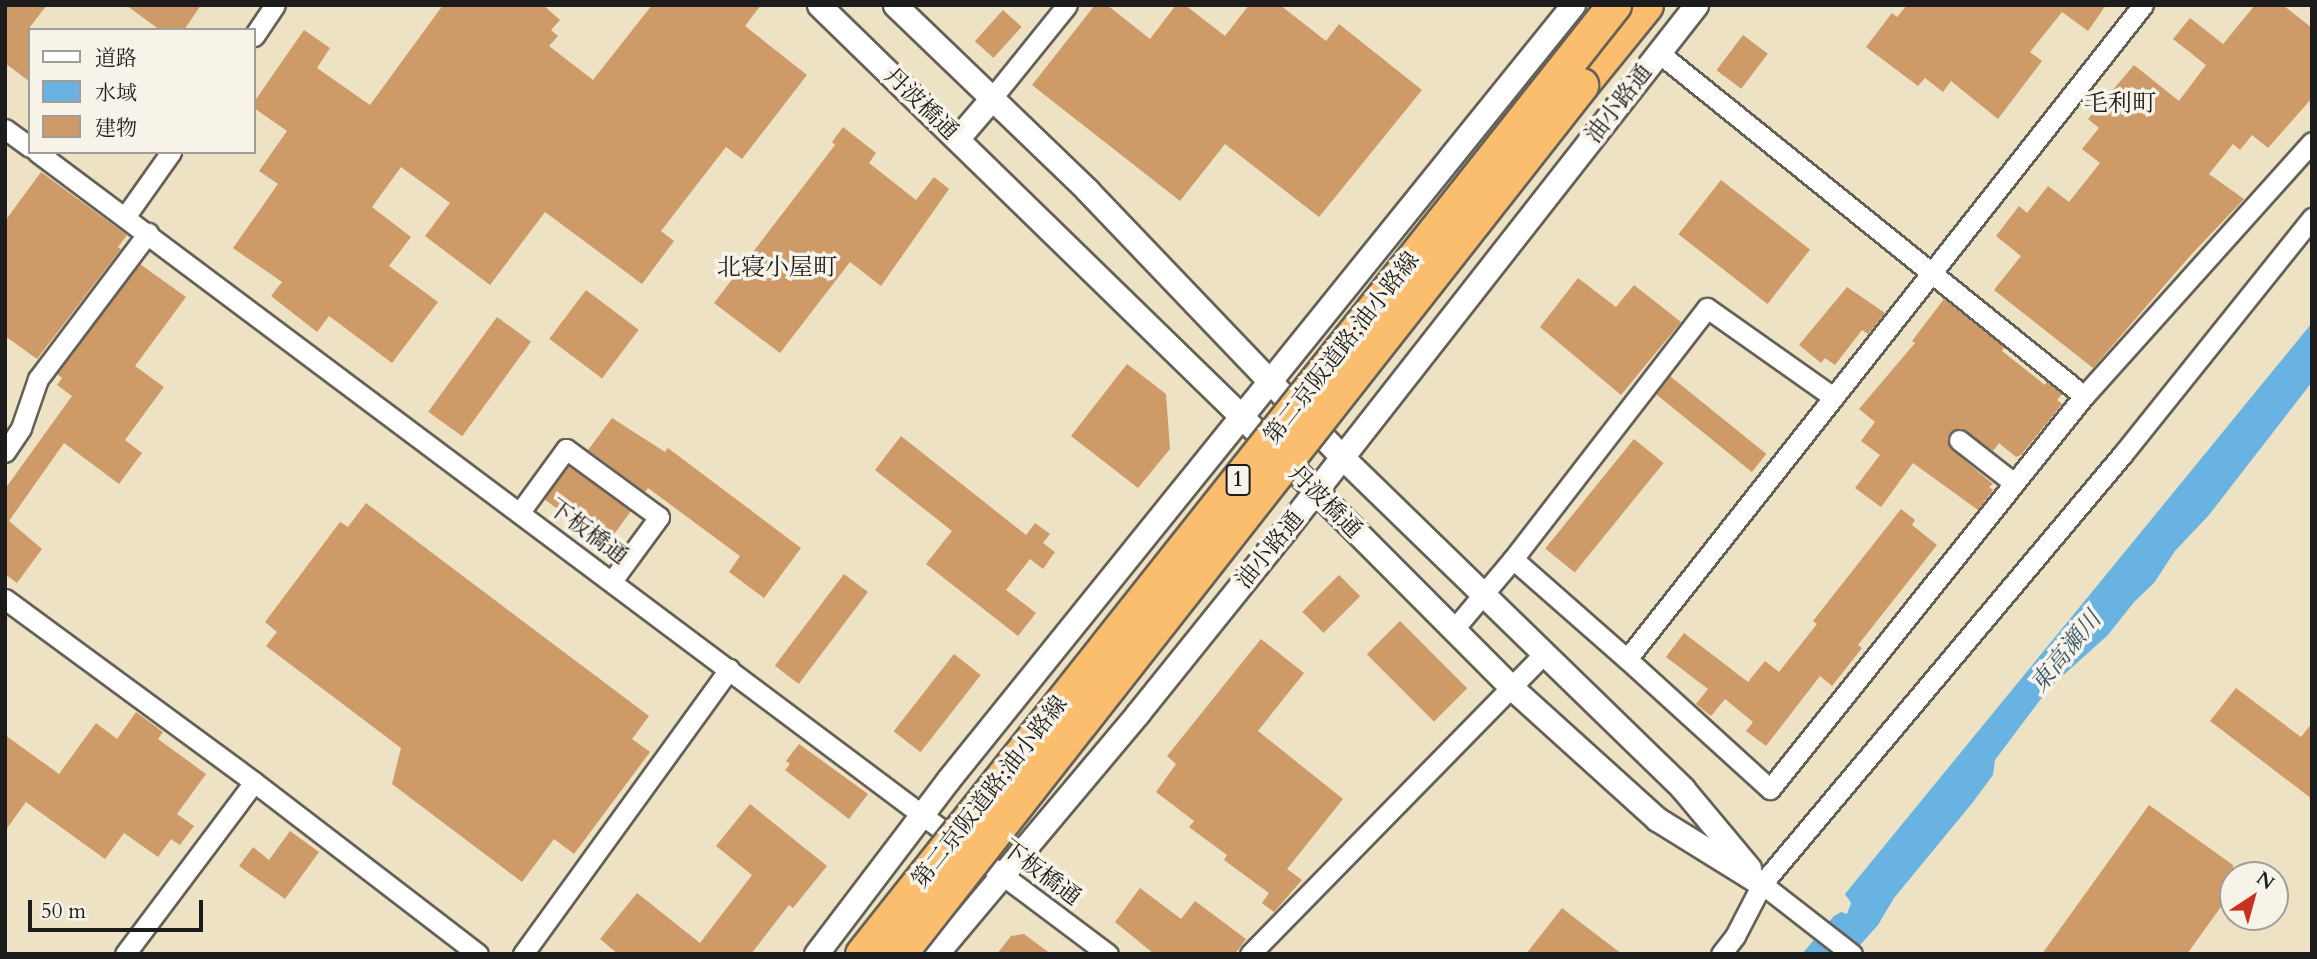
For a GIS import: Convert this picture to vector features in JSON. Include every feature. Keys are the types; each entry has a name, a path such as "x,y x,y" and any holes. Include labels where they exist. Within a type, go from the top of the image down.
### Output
{"highway":[{"name":"第二京阪道路;油小路線","path":"862,954 1614,5"},
{"name":"第二京阪道路;油小路線","path":"899,954 1646,5"}],"street":[{"path":"256,33 275,5"},
{"name":"丹波橋通","path":"819,5 1240,415 1512,688 1657,819 1768,889 1852,954"},
{"name":"丹波橋通","path":"895,5 1088,191 1269,384 1342,457 1485,593 1683,789 1768,889"},
{"path":"957,139 1067,5"},
{"path":"816,954 921,814 1573,5"},
{"name":"油小路通","path":"936,954 1138,713 1316,492 1696,5"},
{"path":"1627,659 2143,5"},
{"path":"1659,53 2084,396"},
{"path":"5,129 28,146"},
{"path":"1513,559 1770,789 2084,396 2312,142"},
{"name":"下板橋通","path":"40,154 1108,954"},
{"path":"125,217 170,154"},
{"path":"1721,954 1768,889 2312,218"},
{"path":"5,452 21,428 38,379 148,233"},
{"path":"1454,629 1513,559 1707,309 1833,397"},
{"path":"1959,440 2014,483"},
{"path":"520,512 566,449 659,517 612,581"},
{"path":"5,599 254,782 478,954"},
{"path":"1250,954 1545,653"},
{"path":"523,954 729,669"},
{"path":"125,954 254,782"}],"water":[{"name":"東高瀬川","path":"2312,323 2312,382 2209,515 2175,551 2154,583 2134,602 2108,635 2049,688 1995,760 1993,775 1894,898 1878,925 1852,954 1802,954 1834,916 1841,912 1847,914 1851,903 1845,894"}],"building":[{"path":"5,5 47,5 28,28 28,80 5,63"},
{"path":"126,5 201,5 185,28 157,28"},
{"path":"443,5 543,5 560,20 551,30 558,36 549,46 593,80 652,5 761,5 745,26 807,75 742,159 726,147 661,231 674,241 642,284 545,212 490,285 425,236 450,203 401,167 372,207 411,237 389,266 438,302 392,363 329,316 317,332 271,296 282,282 233,248 278,184 259,171 287,131 256,109 256,99 304,30 330,48 317,68 370,105"},
{"path":"1095,5 1107,5 1150,39 1176,5 1185,5 1225,36 1249,5 1280,5 1326,41 1339,24 1422,90 1319,217 1225,144 1180,201 1032,85"},
{"path":"1907,5 2106,5 2088,31 2062,12 2030,52 2042,61 1998,119 1951,81 1943,92 1925,78 1918,86 1866,47 1892,13 1897,17"},
{"path":"2255,5 2283,5 2312,28 2312,98 2268,148 2252,135 2240,150 2233,144 2209,174 2244,199 2189,257 2093,368 1994,290 2021,256 1996,236 2019,206 2027,213 2048,186 2069,202 2100,163 2082,149 2099,128 2088,119 2134,65 2179,101 2206,65 2173,39 2190,18 2223,44"},
{"path":"1003,10 1022,27 993,58 975,41"},
{"path":"1743,35 1768,54 1741,89 1717,70"},
{"path":"843,127 876,153 869,163 916,200 934,177 949,189 881,286 850,262 780,353 714,303 835,145 832,142"},
{"path":"41,172 127,235 118,247 121,249 37,359 5,336 5,221"},
{"path":"1721,180 1810,250 1768,304 1679,234"},
{"path":"140,264 186,297 135,366 164,387 125,440 142,453 119,484 64,443 9,521 42,549 17,583 5,574 5,489 72,396 57,385 62,378 57,374"},
{"path":"1578,278 1616,307 1634,285 1681,322 1621,395 1540,327"},
{"path":"1847,287 1885,313 1868,334 1862,330 1835,365 1825,358 1821,363 1799,345"},
{"path":"586,290 639,330 602,378 549,339"},
{"path":"1944,299 2004,347 2002,351 2045,385 2047,382 2062,394 2057,400 2062,404 2021,455 2016,457 1999,443 1993,451 1961,428 1950,432 1947,439 1951,449 1993,484 1989,487 1993,490 1978,510 1913,463 1881,507 1855,488 1880,455 1861,441 1875,422 1859,409 1915,343 1912,341"},
{"path":"497,317 531,342 462,436 428,412"},
{"path":"1127,364 1166,394 1170,449 1138,488 1071,436"},
{"path":"1670,376 1766,454 1752,472 1656,394"},
{"path":"612,418 665,452 668,448 801,548 764,598 729,572 740,556 648,488 645,492 588,450"},
{"path":"901,436 1026,535 1035,523 1050,534 1043,543 1055,552 1043,569 1030,559 1006,590 1036,613 1018,636 926,564 952,531 875,470"},
{"path":"1634,439 1664,463 1575,572 1545,549"},
{"path":"569,466 631,511 612,537 572,508 567,516 544,499"},
{"path":"366,503 649,716 632,739 650,752 574,854 554,839 522,882 392,784 401,748 266,646 277,632 265,622 340,522 348,527"},
{"path":"1901,509 1915,520 1912,525 1937,545 1858,645 1862,648 1832,686 1820,676 1766,746 1746,731 1753,722 1725,699 1711,716 1696,704 1708,689 1666,657 1684,633 1748,682 1765,661 1779,672 1817,624 1813,621"},
{"path":"844,574 868,592 799,684 775,666"},
{"path":"1339,575 1360,596 1323,633 1302,612"},
{"path":"1400,621 1467,688 1434,721 1367,654"},
{"path":"1261,639 1304,673 1258,731 1343,799 1287,869 1302,880 1274,912 1262,903 1269,893 1224,860 1227,855 1189,827 1194,821 1156,792 1176,764 1167,756"},
{"path":"954,654 981,675 920,752 894,731"},
{"path":"2236,688 2301,737 2312,723 2312,799 2210,721"},
{"path":"136,712 163,732 158,739 206,774 177,814 194,826 180,845 171,839 158,857 124,833 105,859 26,802 5,831 5,735 59,774 96,723 117,739"},
{"path":"799,744 868,794 849,819 785,770 790,764 786,761"},
{"path":"750,804 827,866 793,908 789,905 751,954 618,954 600,939 637,893 700,943 752,875 716,846"},
{"path":"2149,805 2227,861 2219,861 2219,909 2187,954 2042,954"},
{"path":"290,831 319,852 285,899 239,866 253,847 269,860"},
{"path":"1140,888 1181,919 1195,901 1246,939 1235,954 1154,954 1115,922"},
{"path":"1562,908 1589,929 1622,954 1526,954"},
{"path":"1024,934 1051,954 997,954 1011,936"}],"district":[{"name":"毛利町","path":"2120,104"},
{"name":"北寝小屋町","path":"777,268"}]}
